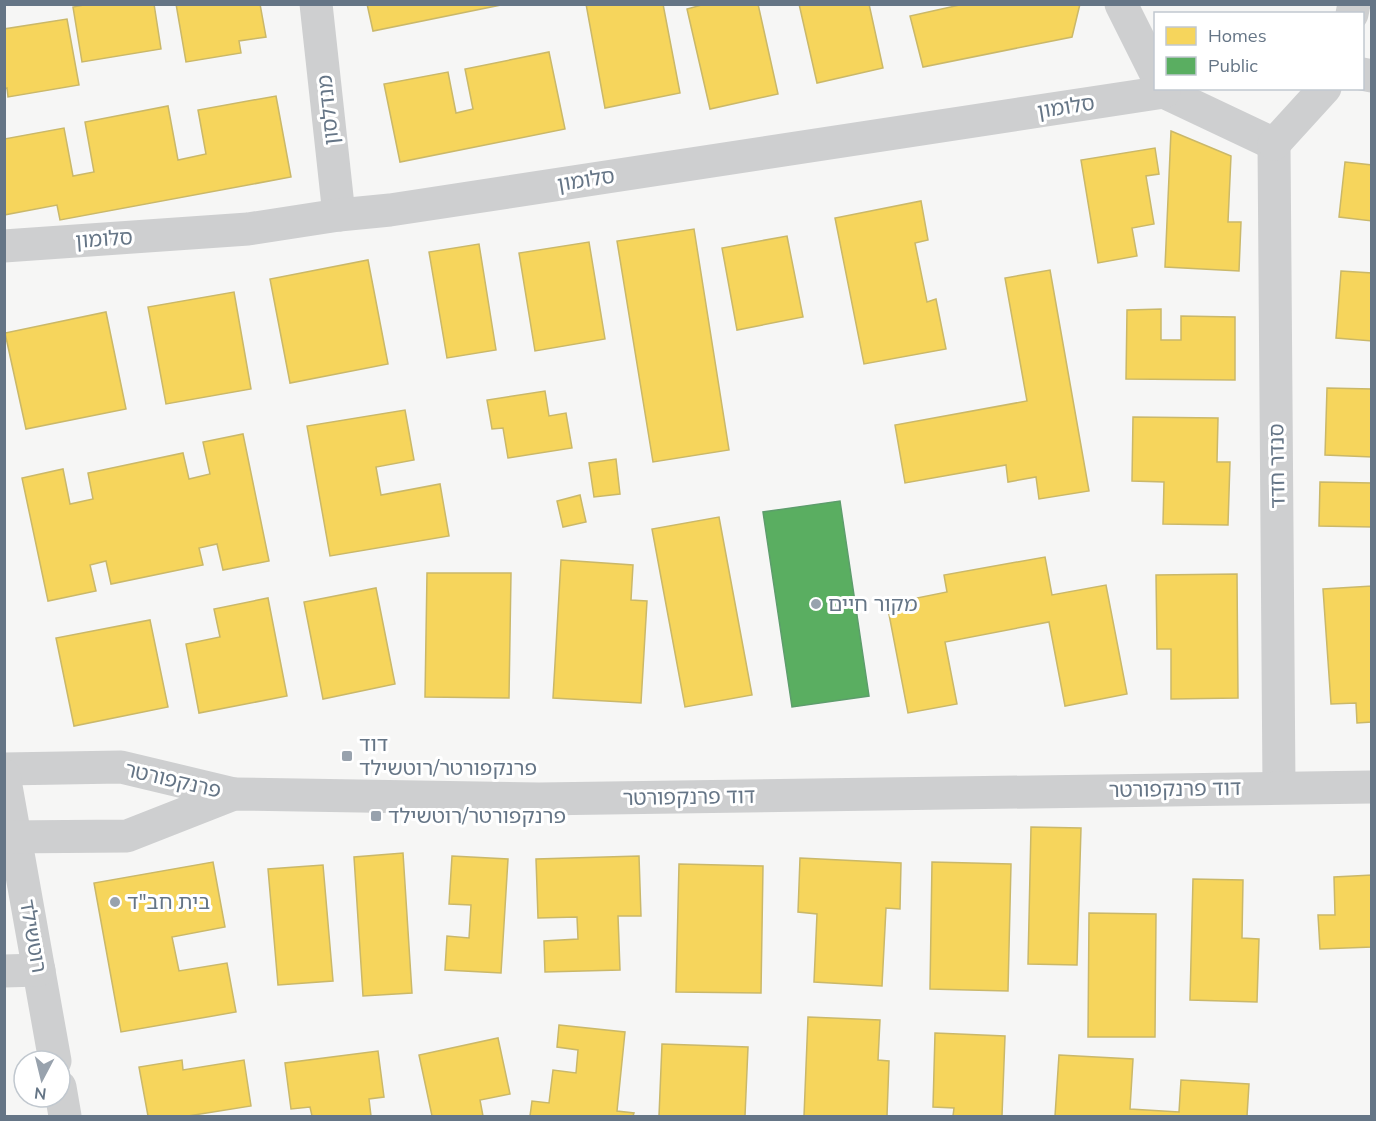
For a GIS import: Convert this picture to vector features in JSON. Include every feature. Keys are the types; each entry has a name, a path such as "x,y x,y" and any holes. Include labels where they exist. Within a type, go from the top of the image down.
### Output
{"street":[{"name":"מנדלסון","path":"316,4 339,215"},
{"path":"1121,4 1154,71"},
{"name":"סלומון","path":"4,246 248,230 339,215 390,210 1154,86"},
{"path":"1171,90 1274,144 1323,90"},
{"name":"סנדר חדד","path":"1274,144 1279,787"},
{"name":"פרנקפורטר","path":"4,769 121,767 234,794"},
{"name":"רוטשילד","path":"4,775 10,837 39,970 53,1049"},
{"name":"דוד פרנקפורטר","path":"10,837 128,836 234,794 539,799 1371,787"},
{"path":"4,971 39,970"}],"building: Homes":[{"path":"89,4 154,4 161,49 82,62 73,7"},
{"path":"176,4 260,4 266,37 239,41 241,53 186,62"},
{"path":"367,4 506,4 373,31"},
{"path":"586,4 663,4 680,93 605,108"},
{"path":"705,4 758,4 778,94 710,109 687,9"},
{"path":"799,4 869,4 883,68 817,83"},
{"path":"964,4 1080,4 1072,37 923,67 910,16"},
{"path":"67,19 79,85 8,97 7,88 4,89 4,29"},
{"path":"549,52 565,129 400,162 384,84 448,72 456,113 473,109 465,69"},
{"path":"276,96 291,177 60,220 57,205 4,215 4,139 64,128 73,176 94,172 85,122 168,106 178,160 206,154 198,110"},
{"path":"1171,131 1231,156 1228,222 1241,222 1239,271 1165,267"},
{"path":"1155,148 1159,174 1146,176 1154,224 1132,228 1137,256 1098,263 1081,160"},
{"path":"1345,162 1372,165 1372,221 1339,217"},
{"path":"921,201 928,240 915,243 927,302 936,299 946,349 864,364 835,218"},
{"path":"694,229 729,450 653,462 617,241"},
{"path":"787,236 803,317 737,330 722,248"},
{"path":"589,242 605,339 535,351 519,253"},
{"path":"479,244 496,350 447,358 429,252"},
{"path":"368,260 388,364 290,383 270,279"},
{"path":"1050,270 1089,491 1039,499 1036,477 1008,482 1006,465 905,483 895,425 1027,401 1005,278"},
{"path":"1341,271 1372,273 1372,341 1336,338"},
{"path":"234,292 251,389 166,404 148,307"},
{"path":"1161,309 1161,340 1181,340 1181,316 1235,317 1235,380 1126,379 1127,310"},
{"path":"106,312 126,409 26,429 5,333"},
{"path":"1327,388 1372,389 1372,457 1325,455"},
{"path":"545,391 549,416 566,413 572,448 508,458 503,428 492,429 487,400"},
{"path":"405,410 414,460 376,467 381,495 440,484 449,536 330,556 307,426"},
{"path":"1133,417 1218,418 1217,462 1230,462 1228,525 1163,524 1164,482 1132,481"},
{"path":"243,434 269,561 223,570 217,544 199,548 203,565 111,584 106,561 90,565 96,591 48,601 22,478 63,469 70,504 93,499 88,473 183,453 189,479 210,474 203,442"},
{"path":"616,459 620,494 594,497 589,463"},
{"path":"1320,482 1372,483 1372,527 1319,526"},
{"path":"580,495 586,522 563,527 557,501"},
{"path":"719,517 752,695 685,707 652,529"},
{"path":"1045,557 1052,595 1106,585 1127,694 1065,706 1049,622 945,642 957,704 908,713 887,604 947,592 944,575"},
{"path":"561,560 633,565 631,600 647,601 641,703 553,698"},
{"path":"427,573 511,573 509,698 425,697"},
{"path":"1237,574 1238,698 1171,699 1171,649 1157,649 1156,575"},
{"path":"1372,586 1372,722 1357,723 1356,703 1331,704 1323,589"},
{"path":"376,588 395,684 323,699 304,602"},
{"path":"268,598 287,696 199,713 186,644 220,637 214,609"},
{"path":"150,620 168,707 74,726 56,638"},
{"path":"1031,827 1081,828 1077,965 1028,964"},
{"path":"403,853 412,993 363,996 354,857"},
{"path":"452,856 508,859 501,973 445,970 447,936 469,938 471,905 449,904"},
{"path":"639,856 641,916 618,916 620,970 545,972 544,941 578,939 577,917 538,918 536,859"},
{"path":"800,858 901,863 900,909 886,908 882,986 814,982 817,914 798,912"},
{"path":"213,862 225,927 172,937 179,971 227,963 236,1012 121,1032 94,883"},
{"path":"932,862 1011,864 1008,991 930,989"},
{"path":"679,864 763,866 761,993 676,992"},
{"path":"323,865 333,981 278,985 268,869"},
{"path":"1372,875 1372,947 1320,949 1318,915 1335,915 1334,877"},
{"path":"1193,879 1243,880 1242,938 1259,939 1257,1002 1190,1000"},
{"path":"1089,913 1156,914 1155,1037 1088,1037"},
{"path":"808,1017 880,1020 878,1060 889,1061 887,1116 804,1116"},
{"path":"559,1025 625,1032 617,1111 634,1113 633,1116 530,1116 532,1101 549,1103 553,1070 576,1073 578,1050 557,1047"},
{"path":"935,1033 1005,1036 1002,1116 953,1116 954,1108 933,1107"},
{"path":"498,1038 510,1094 480,1100 483,1116 432,1116 419,1055"},
{"path":"662,1044 748,1047 745,1116 659,1116"},
{"path":"378,1051 384,1097 369,1099 371,1116 312,1116 310,1107 291,1109 285,1063"},
{"path":"1059,1055 1133,1059 1130,1109 1179,1112 1181,1080 1249,1084 1247,1116 1055,1116"},
{"path":"182,1060 183,1070 244,1060 251,1106 188,1116 148,1116 139,1067"}],"building: Public":[{"name":"מקור חיים","path":"840,501 869,696 792,707 763,512"}],"place":[{"name":"מקור חיים","path":"816,604"},
{"name":"דוד פרנקפורטר/רוטשילד","path":"347,756"},
{"name":"פרנקפורטר/רוטשילד","path":"376,816"},
{"name":"בית חב\"ד","path":"115,902"}]}
